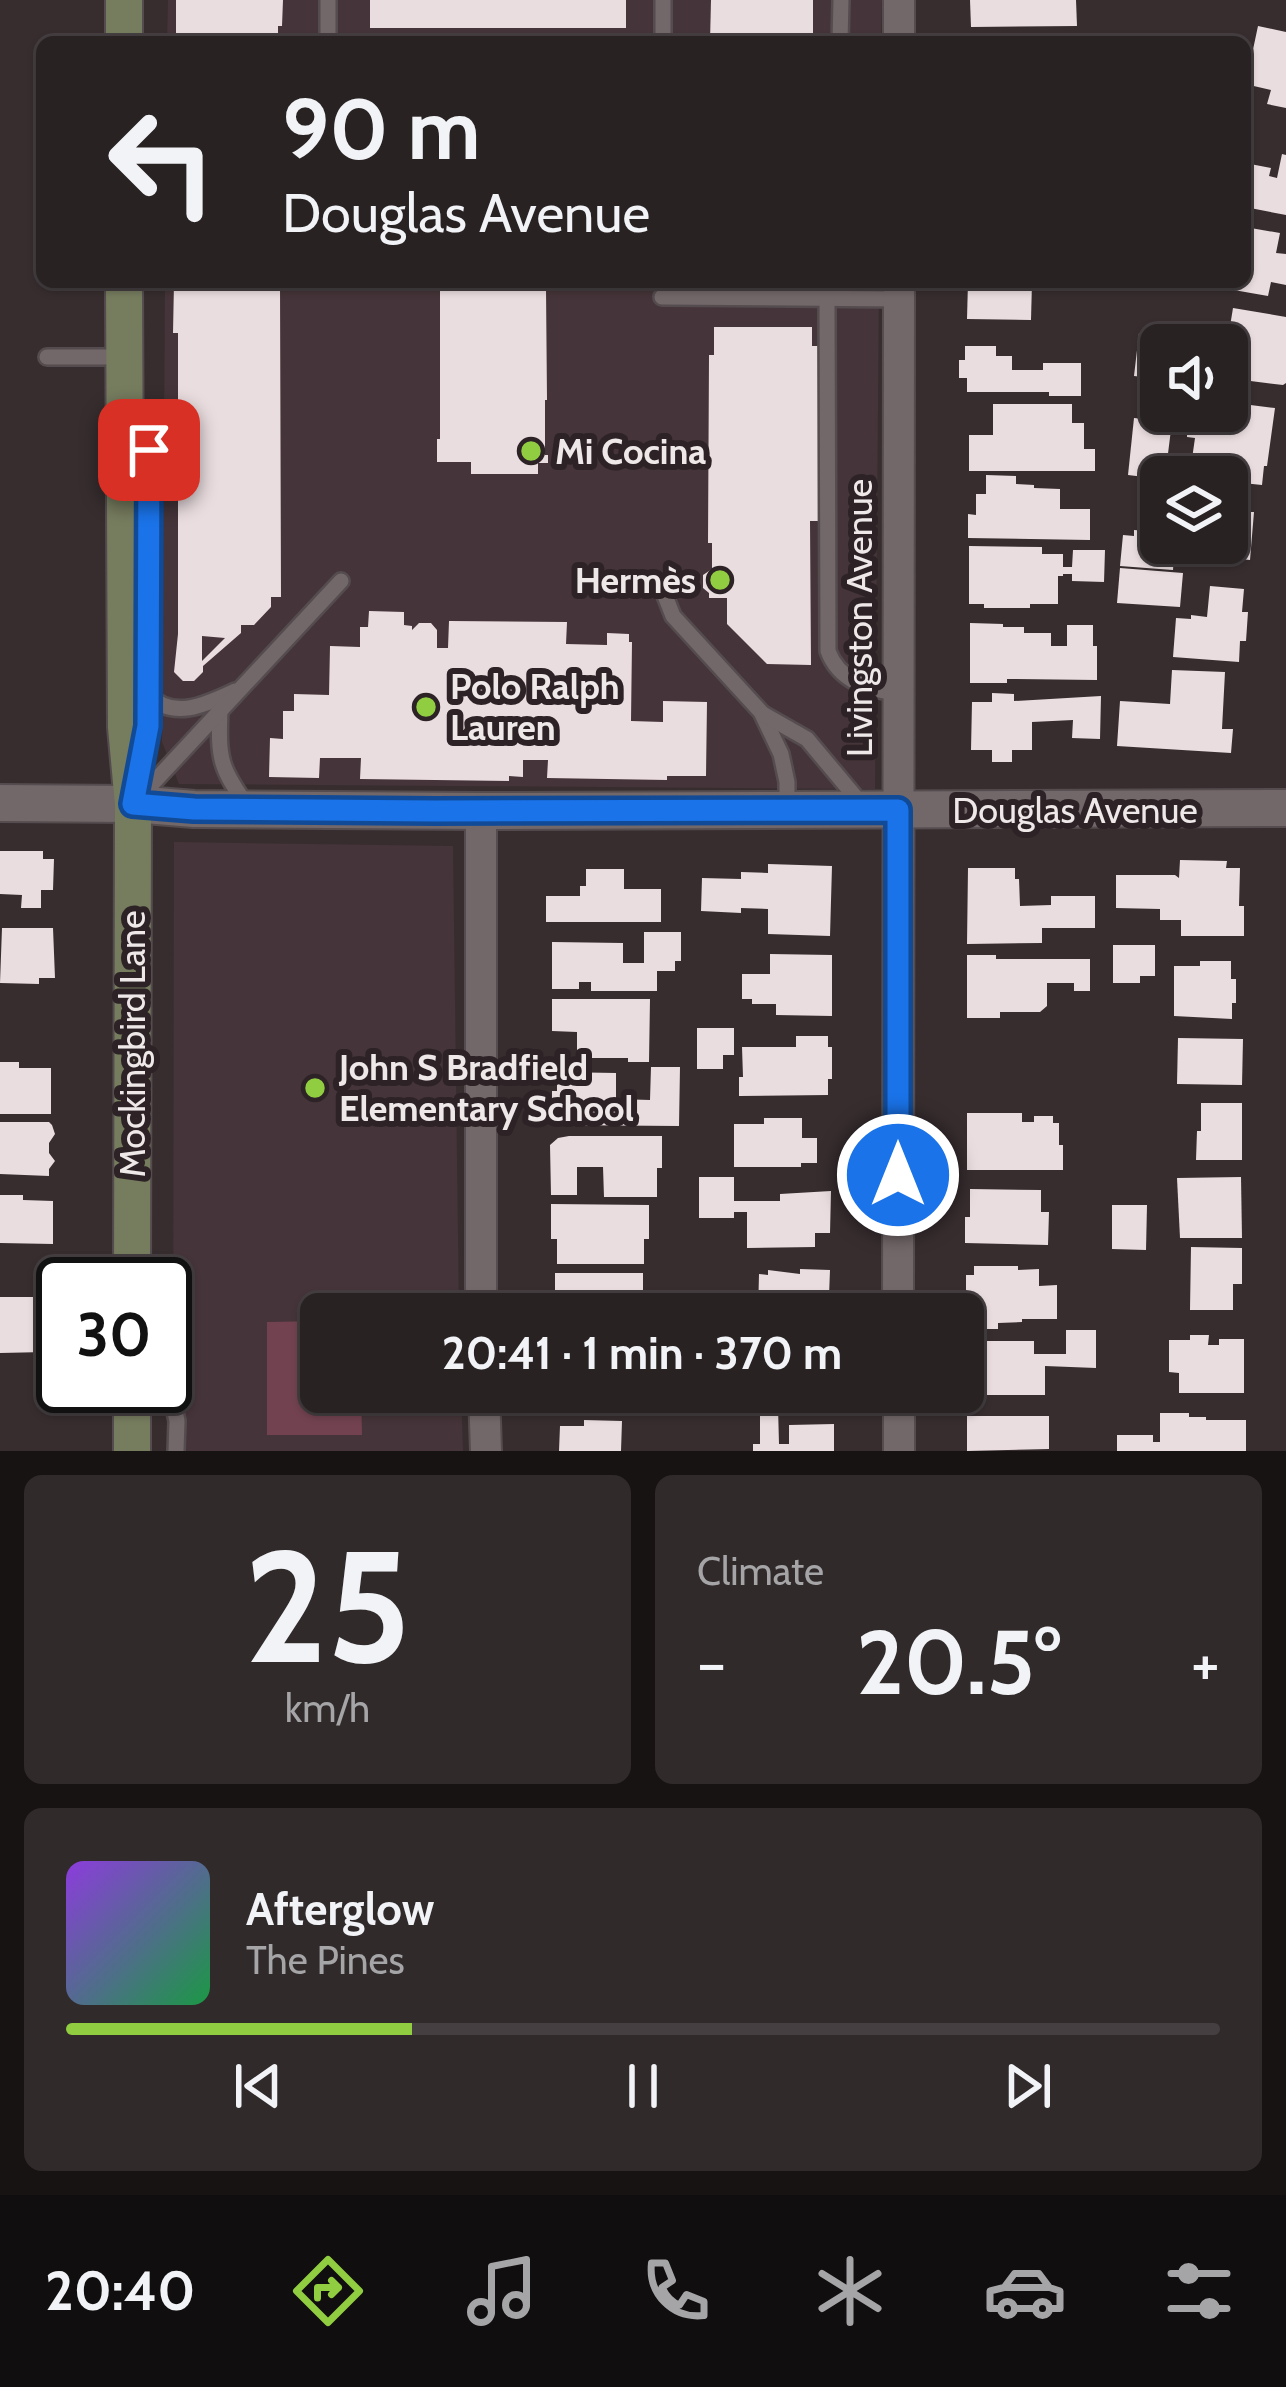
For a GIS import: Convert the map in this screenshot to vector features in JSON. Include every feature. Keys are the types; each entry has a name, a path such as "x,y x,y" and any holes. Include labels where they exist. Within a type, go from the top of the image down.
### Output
{"main road":[{"path":"124,0 124,36"},
{"path":"149,0 149,36"},
{"name":"Mockingbird Lane","path":"125,288 136,357 149,694 148,726 133,804"},
{"name":"Mockingbird Lane","path":"132,1257 133,804 126,727 136,357 148,288"},
{"path":"132,1413 132,1451"}],"street":[{"path":"899,0 899,36"},
{"name":"Livingston Avenue","path":"897,1293 882,810 898,693 899,291"},
{"name":"Douglas Avenue","path":"0,803 481,812 1286,808"},
{"path":"481,812 481,1293"},
{"path":"485,1413 486,1451"},
{"path":"898,1413 899,1451"}],"lane":[{"path":"328,0 328,36"},
{"path":"663,0 663,36"},
{"path":"840,36 841,0"},
{"path":"662,297 899,291"},
{"path":"836,293 829,651 834,667 849,679 876,691 898,693"},
{"path":"47,357 136,357"},
{"path":"133,804 341,581"},
{"path":"660,583 673,616 760,712 781,754 787,811"},
{"path":"149,694 173,710 211,702 243,687"},
{"path":"220,711 221,765 250,809"},
{"path":"760,712 807,740 882,810"},
{"path":"175,1413 176,1451"}],"shaded area":[{"path":"168,0 882,0 881,36 167,36"},
{"path":"165,288 879,288 875,789 179,784 162,742"},
{"name":"John S Bradfield Elementary School","path":"174,842 453,846 459,1293 300,1293 300,1413 462,1413 463,1451 173,1451 173,1413 192,1413 192,1257 173,1257"},
{"path":"300,1321 300,1413 361,1413 362,1435 267,1435 267,1322"}],"building":[{"path":"176,0 283,0 278,36 176,36"},
{"path":"370,0 626,0 626,28 370,28"},
{"path":"711,0 813,0 813,36 710,36"},
{"path":"970,0 1076,0 1077,26 971,27"},
{"path":"1258,26 1286,32 1286,108 1267,104 1271,90 1251,85"},
{"path":"1282,154 1286,155 1286,215 1251,208 1251,164 1271,168 1269,176 1277,178"},
{"path":"1251,228 1280,233 1276,253 1286,254 1286,285 1271,282 1268,296 1228,289 1251,288"},
{"path":"174,288 280,288 281,597 271,597 271,607 254,625 241,625 241,633 203,666 194,681 183,681 174,672 178,333 173,333","holes":["202,636 225,638 202,661"]},
{"path":"440,288 546,288 548,463 538,463 538,474 471,474 471,462 437,462"},
{"path":"968,288 1032,288 1031,320 967,319"},
{"path":"1233,308 1286,317 1286,383 1248,381 1248,324 1230,324"},
{"path":"714,327 812,327 812,346 819,346 820,521 810,521 811,665 767,664 727,624 727,598 709,598 703,588 703,575 712,569 712,543 708,543 709,355 714,355"},
{"path":"1139,333 1140,333 1140,377 1134,376"},
{"path":"965,346 996,346 996,356 1012,356 1012,370 1043,370 1043,363 1081,363 1081,396 967,392 967,378 959,378"},
{"path":"993,404 1072,404 1072,423 1084,423 1084,449 1095,449 1095,471 969,471 969,435 993,435"},
{"path":"1248,405 1275,408 1262,485 1248,484 1248,456 1192,456 1195,438 1187,437 1187,432 1248,432"},
{"path":"1134,418 1140,419 1140,432 1171,432 1168,456 1140,456 1140,476 1128,475"},
{"path":"986,475 1016,476 1016,484 1060,489 1060,509 1090,509 1090,540 968,538 968,514 976,515 976,494 986,494"},
{"path":"1248,512 1254,512 1250,560"},
{"path":"1134,530 1140,530 1140,564 1173,564 1173,570 1120,566 1123,535 1134,536"},
{"path":"969,546 1042,547 1042,554 1063,554 1063,567 1072,567 1073,550 1105,550 1104,582 1072,581 1072,574 1063,574 1058,576 1058,604 984,608 984,604 969,604"},
{"path":"1120,568 1183,573 1180,607 1117,603"},
{"path":"1210,586 1244,589 1242,612 1248,612 1239,662 1173,657 1176,618 1207,617"},
{"path":"369,611 404,612 404,625 412,630 419,623 431,623 437,630 437,648 448,648 449,621 567,622 566,644 607,645 607,633 629,634 631,721 663,722 663,701 707,702 706,776 547,778 548,760 523,760 523,777 509,776 509,781 360,779 361,758 320,758 319,778 269,777 270,738 283,739 283,711 294,711 294,694 329,695 330,646 360,647 360,627 368,627"},
{"path":"970,623 1051,633 1051,646 1067,646 1067,625 1093,625 1097,680 970,683"},
{"path":"1172,670 1225,672 1222,729 1233,729 1231,753 1117,746 1120,701 1170,704"},
{"path":"992,693 1014,694 1014,701 1101,696 1100,739 1072,738 1073,720 1032,722 1032,750 1012,750 1012,762 992,762 992,750 971,750 972,702 992,702"},
{"path":"0,851 43,851 43,859 54,859 53,890 41,890 41,908 21,908 22,895 0,894"},
{"path":"1180,860 1227,861 1226,868 1240,868 1244,936 1181,936 1181,920 1160,920 1160,909 1116,908 1116,875 1179,878"},
{"path":"768,864 832,866 830,936 768,934 768,909 701,911 702,878 741,879 741,872 768,873"},
{"path":"968,868 1015,868 1020,906 1051,905 1051,896 1095,896 1095,928 1042,928 1042,943 967,944"},
{"path":"586,869 624,869 624,889 661,889 661,922 546,922 546,896 580,896 580,886 586,886"},
{"path":"2,928 53,928 55,978 39,978 39,984 0,983"},
{"path":"644,932 681,932 681,961 675,961 675,971 657,971 657,991 591,991 591,982 579,982 579,989 552,989 552,942 623,943 623,963 644,963"},
{"path":"1113,945 1155,945 1155,976 1140,976 1140,983 1113,983"},
{"path":"770,954 832,955 832,1016 776,1015 776,1004 742,999 742,974 770,974"},
{"path":"967,955 1090,959 1090,991 1074,991 1074,983 1047,983 1047,1006 1040,1012 967,1018"},
{"path":"1200,961 1231,961 1231,979 1236,979 1232,1019 1174,1016 1174,966 1200,966"},
{"path":"552,999 650,999 649,1062 577,1058 577,1032 552,1031"},
{"path":"697,1028 734,1028 734,1055 723,1055 723,1069 697,1069"},
{"path":"796,1036 828,1036 832,1079 828,1079 828,1095 739,1096 742,1047 796,1047"},
{"path":"1178,1038 1243,1039 1242,1085 1177,1084"},
{"path":"0,1062 19,1062 19,1068 51,1068 51,1114 0,1114"},
{"path":"651,1067 680,1067 679,1126 556,1125 552,1091 557,1091 557,1072 616,1073 616,1099 650,1100"},
{"path":"1201,1103 1242,1103 1242,1160 1196,1160"},
{"path":"967,1113 1022,1113 1022,1122 1034,1122 1034,1116 1053,1116 1053,1123 1059,1123 1063,1170 967,1170"},
{"path":"764,1118 802,1118 802,1138 817,1138 817,1163 734,1167 734,1124 764,1124"},
{"path":"0,1122 52,1125 55,1134 49,1153 55,1161 49,1176 0,1174"},
{"path":"569,1136 662,1136 657,1197 604,1197 603,1167 577,1167 577,1195 551,1195 550,1145"},
{"path":"699,1177 734,1177 734,1201 780,1201 780,1194 831,1191 830,1233 815,1233 815,1247 747,1248 747,1212 734,1212 734,1218 699,1218"},
{"path":"1241,1177 1242,1238 1180,1238 1177,1178"},
{"path":"970,1189 1041,1190 1041,1212 1049,1212 1048,1245 965,1243"},
{"path":"0,1195 53,1201 53,1244 0,1243"},
{"path":"551,1204 649,1205 644,1264 557,1264"},
{"path":"1112,1205 1147,1205 1146,1250 1112,1249"},
{"path":"1191,1247 1242,1248 1242,1284 1233,1284 1233,1310 1190,1310"},
{"path":"974,1266 1039,1269 1039,1286 1057,1285 1057,1319 1022,1319 984,1329 984,1293 966,1293 966,1275 974,1275"},
{"path":"800,1269 830,1270 829,1293 759,1293 759,1274 768,1275 768,1270 800,1274"},
{"path":"555,1273 643,1273 643,1293 555,1293"},
{"path":"0,1297 36,1297 36,1352 0,1353"},
{"path":"1066,1330 1096,1330 1096,1368 1045,1366 1045,1395 984,1395 984,1341 1034,1341 1034,1354 1066,1354"},
{"path":"1190,1335 1209,1335 1208,1345 1219,1345 1219,1339 1244,1339 1244,1393 1179,1393 1179,1373 1169,1372 1169,1340 1190,1340"},
{"path":"760,1413 778,1413 779,1444 789,1444 789,1425 834,1424 834,1451 753,1451 753,1444 760,1444"},
{"path":"1160,1413 1246,1420 1246,1451 1117,1451 1117,1435 1153,1435 1153,1442 1160,1442"},
{"path":"967,1416 1049,1416 1049,1449 967,1451"},
{"path":"584,1420 622,1421 621,1451 559,1451 560,1426 584,1426"}],"place":[{"name":"Mi Cocina","path":"531,451"},
{"name":"Hermès","path":"720,580"},
{"name":"Polo Ralph Lauren","path":"426,707"},
{"name":"John S Bradfield Elementary School","path":"315,1088"}],"route":[{"path":"149,450 148,726 133,804 435,811 898,810 898,1175"}]}
